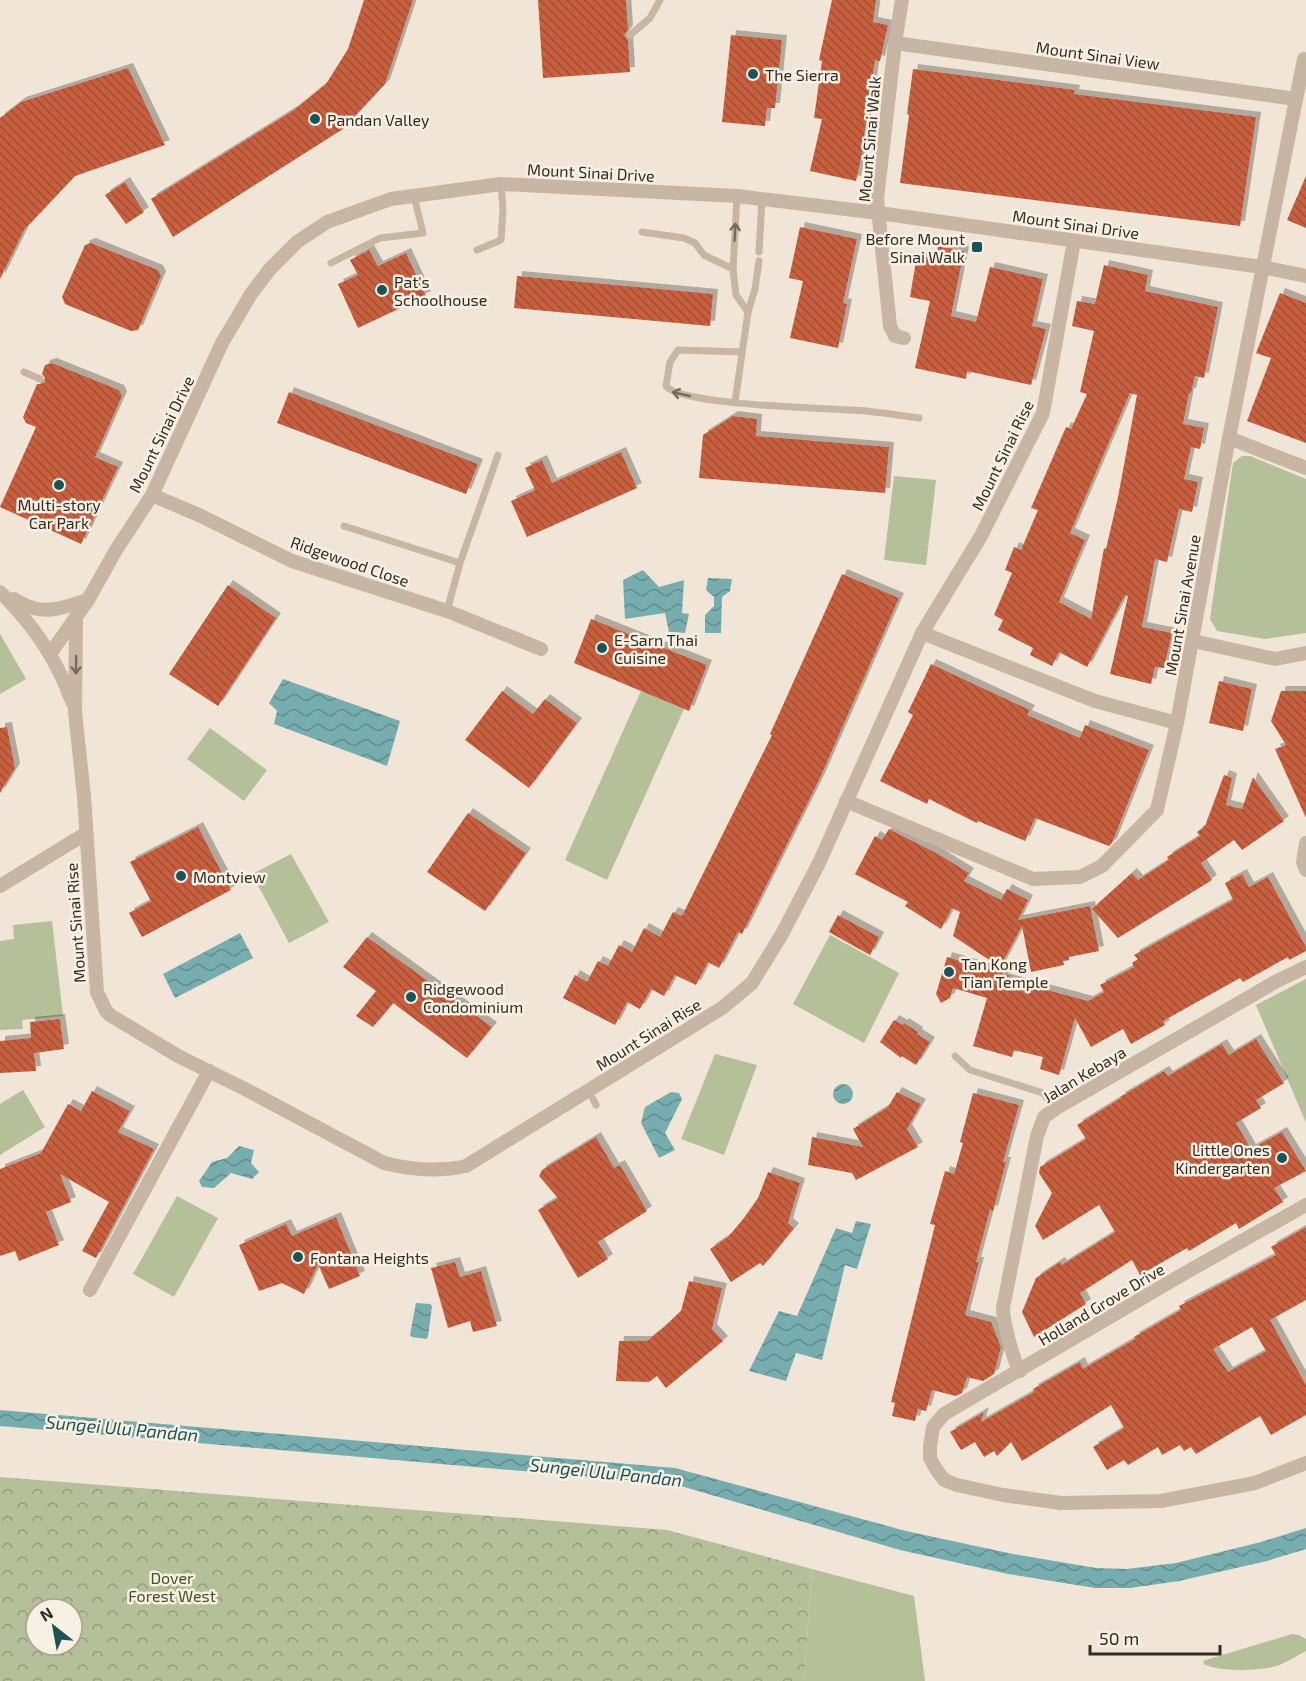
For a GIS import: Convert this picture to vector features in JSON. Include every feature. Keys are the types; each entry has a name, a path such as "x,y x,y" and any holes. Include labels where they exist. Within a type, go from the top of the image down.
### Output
{"street":[{"name":"Mount Sinai Walk","path":"902,0 877,199 890,326 895,336 904,338"},
{"name":"Mount Sinai View","path":"895,43 1296,99"},
{"name":"Mount Sinai Avenue","path":"846,801 1033,879 1080,877 1102,866 1157,810 1177,723 1229,438 1304,59"},
{"name":"Mount Sinai Drive","path":"50,654 88,600 116,550 152,495 222,343 251,294 270,269 297,242 327,222 392,199 501,184 762,198 1262,267 1306,276"},
{"name":"Mount Sinai Rise","path":"75,712 84,796 97,992 105,1011 178,1056 384,1163 407,1169 451,1169 466,1166 722,1008 752,983 803,894 922,633 981,536 1043,413 1074,241"},
{"path":"1229,438 1306,468"},
{"name":"Ridgewood Close","path":"152,495 201,516 292,561 447,611 541,649"},
{"path":"0,590 28,608 38,610 60,609 88,600"},
{"path":"0,590 19,610 50,654 64,679 75,712"},
{"path":"75,712 76,618"},
{"path":"922,633 1095,701 1177,723"},
{"path":"1193,641 1275,659 1306,653"},
{"path":"0,886 85,834"},
{"path":"1305,866 1306,843"},
{"name":"Jalan Kebaya","path":"1020,1371 1015,1364 1003,1320 1004,1308 1037,1136 1044,1117 1054,1109 1277,981 1306,967"},
{"path":"90,1290 209,1071"},
{"name":"Holland Grove Drive","path":"1306,1205 944,1414 933,1427 930,1447 930,1458 944,1480 1003,1495 1061,1503 1161,1501 1255,1483 1306,1463"}],"lane":[{"path":"630,35 650,18 660,0"},
{"path":"477,250 501,240 503,210 501,184"},
{"path":"331,263 380,238 423,233 414,196"},
{"path":"737,196 733,269 736,295 748,312"},
{"path":"759,252 762,198"},
{"path":"642,232 684,238 695,243 704,255 733,269"},
{"path":"735,402 741,352 759,261"},
{"path":"741,352 678,350 670,362 666,386 675,394 735,402 854,410 919,418"},
{"path":"24,372 39,379"},
{"path":"447,611 460,563 498,455"},
{"path":"344,526 460,563"},
{"path":"955,1056 970,1070 1043,1093 1054,1109"},
{"path":"589,1090 596,1105"}],"green space":[{"path":"1242,456 1250,456 1306,479 1306,633 1265,639 1217,631 1210,619 1233,463"},
{"path":"894,476 936,480 926,565 884,560"},
{"path":"0,634 26,679 0,694"},
{"path":"641,691 684,709 607,880 565,860"},
{"path":"210,728 267,770 244,801 187,759"},
{"path":"291,854 329,922 289,943 252,874"},
{"path":"52,921 63,1016 22,1020 23,1029 0,1030 0,941 14,939 13,925"},
{"path":"830,935 899,973 864,1043 793,1004"},
{"path":"1306,979 1306,1123 1256,1005"},
{"path":"715,1054 757,1065 724,1155 681,1139"},
{"path":"23,1090 45,1127 0,1155 0,1104"},
{"path":"177,1196 218,1218 174,1297 133,1274"},
{"name":"Dover Forest West","path":"0,1477 667,1530 812,1569 804,1681 0,1681"},
{"path":"812,1569 914,1596 925,1681 804,1681"},
{"path":"1292,1634 1306,1639 1306,1651 1276,1666 1250,1670 1229,1669 1210,1667 1203,1661 1206,1660"}],"water":[{"path":"643,570 659,587 684,580 682,613 689,614 685,633 669,632 665,613 625,619 623,580"},
{"path":"708,578 732,579 730,591 722,597 721,633 705,633 705,615 714,606 714,597 706,590"},
{"path":"283,679 400,721 387,766 274,724 277,711 269,703"},
{"path":"240,933 253,958 175,998 163,974"},
{"path":"843,1084 850,1087 853,1094 850,1101 843,1104 836,1101 833,1094 836,1087"},
{"path":"671,1092 679,1093 682,1099 665,1133 675,1150 659,1158 641,1123 645,1107"},
{"path":"239,1146 254,1150 251,1163 259,1172 252,1179 231,1173 214,1188 202,1187 199,1181 212,1162 227,1158"},
{"path":"856,1221 871,1224 857,1269 845,1265 822,1360 796,1353 786,1381 749,1371 779,1311 797,1316 836,1228 852,1233"},
{"path":"416,1303 432,1306 426,1339 410,1335"},
{"name":"Sungei Ulu Pandan","path":"0,1410 675,1468 906,1531 1013,1554 1096,1568 1127,1569 1176,1563 1261,1542 1306,1528 1306,1549 1267,1561 1179,1581 1130,1588 1095,1588 1008,1574 900,1550 674,1484 0,1426"}],"building":[{"name":"Pandan Valley","path":"364,0 413,0 385,84 343,129 173,237 151,199 294,110 326,84 348,49"},
{"path":"538,0 626,0 628,30 624,35 628,40 630,72 543,78"},
{"path":"832,0 876,0 873,22 888,25 880,61 875,60 864,136 866,137 856,181 810,171 822,119 814,118 822,61 819,60"},
{"name":"The Sierra","path":"731,35 782,40 775,108 767,108 765,126 722,122"},
{"path":"128,68 165,145 75,176 24,230 0,279 0,118 21,102"},
{"path":"913,69 1075,90 1074,94 1256,117 1240,226 900,183"},
{"path":"1306,176 1306,228 1287,220"},
{"path":"125,182 144,212 126,224 105,195"},
{"path":"800,227 857,239 843,303 847,304 838,348 790,338 803,281 789,278"},
{"path":"91,243 158,270 161,276 138,330 131,331 65,304 62,297 85,245"},
{"path":"938,246 964,251 951,316 976,322 990,267 1043,279 1032,326 1046,329 1031,385 967,371 966,379 915,368 930,301 910,297 917,255 936,259"},
{"name":"Pat's Schoolhouse","path":"369,250 378,266 406,253 426,296 358,328 338,284 358,275 350,260"},
{"path":"1104,265 1148,275 1145,291 1218,307 1204,378 1195,376 1183,424 1204,428 1200,449 1191,447 1184,479 1198,482 1192,512 1179,509 1167,562 1155,559 1142,627 1172,633 1164,668 1155,667 1151,684 1110,674 1128,596 1125,595 1087,667 1059,652 1052,666 1030,655 1033,648 998,630 1003,620 994,615 1012,573 1005,570 1014,547 1021,550 1038,510 1031,508 1066,427 1071,429 1087,394 1080,392 1094,331 1072,326 1077,301 1095,304","holes":["1130,393 1137,395 1118,497 1106,549 1104,548 1091,619 1059,602 1085,540 1070,533"]},
{"path":"517,276 713,294 710,326 514,308"},
{"path":"1280,293 1306,303 1306,443 1247,421 1271,358 1256,353"},
{"path":"52,363 119,390 122,396 95,457 118,467 81,544 0,507 36,427 26,423 23,417 37,384 45,382 42,374 45,365"},
{"path":"289,392 478,464 466,494 277,423"},
{"path":"733,416 757,419 756,436 889,447 885,493 699,478 703,435"},
{"path":"621,452 637,488 527,537 511,501 535,490 525,468 542,460 552,483"},
{"path":"842,574 899,598 820,778 742,934 738,932 719,968 708,962 696,985 675,975 664,996 651,989 640,1009 627,1002 615,1025 563,998 575,975 587,982 598,961 608,966 619,945 632,952 644,928 660,937 673,912 682,916 772,735 770,734"},
{"path":"228,585 276,618 218,706 169,674"},
{"path":"591,619 707,665 689,711 574,663"},
{"path":"931,664 1030,710 1027,715 1080,738 1085,725 1149,750 1109,846 1035,818 1025,841 978,821 977,823 929,799 927,804 880,781 913,715 908,712"},
{"path":"1219,681 1252,689 1243,731 1209,723"},
{"path":"502,691 533,714 545,699 577,723 529,788 465,740"},
{"path":"1281,691 1306,691 1306,818 1275,749 1286,745 1271,721"},
{"path":"7,727 15,768 0,793 0,728"},
{"path":"1224,775 1232,778 1226,805 1242,809 1253,777 1284,821 1242,850 1234,840 1201,863 1212,880 1118,938 1092,909 1132,873 1138,880 1169,860 1167,857 1200,836 1197,832 1205,826"},
{"path":"468,813 526,853 485,911 427,872"},
{"name":"Montview","path":"198,827 231,890 142,937 129,913 151,901 130,862"},
{"path":"889,829 969,873 964,881 1001,900 1007,889 1028,900 1018,920 1090,906 1099,951 1069,957 1069,960 1063,961 1064,965 1031,972 1022,926 1000,967 953,936 960,912 952,908 941,929 905,906 908,902 855,874 875,836 882,840"},
{"path":"1242,874 1249,887 1268,877 1306,947 1306,951 1289,960 1288,957 1243,982 1240,978 1163,1021 1165,1025 1131,1044 1123,1029 1091,1047 1075,1018 1059,1075 1040,1069 1043,1057 1014,1050 1012,1057 973,1046 987,998 953,988 950,998 941,1003 936,994 947,957 1012,976 1003,978 1088,1001 1104,992 1100,985 1134,967 1132,963 1138,959 1134,955 1233,900 1225,883"},
{"path":"838,915 879,937 870,955 829,932"},
{"name":"Ridgewood Condominium","path":"367,937 492,1027 467,1058 393,1003 373,1027 356,1016 376,991 343,967"},
{"path":"60,1019 64,1049 34,1053 36,1071 0,1073 0,1041 31,1038 30,1022"},
{"path":"894,1020 903,1025 904,1023 930,1042 916,1065 902,1056 901,1058 880,1042"},
{"path":"1256,1039 1284,1083 1256,1100 1261,1108 1236,1123 1251,1149 1282,1132 1306,1171 1274,1188 1283,1202 1239,1229 1236,1223 1189,1251 1187,1248 1140,1275 1132,1260 1080,1293 1086,1304 1034,1337 1022,1312 1036,1278 1060,1262 1062,1265 1115,1232 1099,1205 1043,1240 1035,1226 1052,1193 1039,1173 1040,1167 1086,1139 1077,1125 1120,1097 1164,1071 1168,1076 1222,1044 1229,1055"},
{"path":"92,1091 130,1111 118,1132 154,1149 96,1258 82,1251 109,1202 60,1174 71,1202 46,1212 59,1245 19,1261 15,1251 0,1256 0,1169 41,1153 68,1104 81,1111"},
{"path":"897,1092 921,1104 907,1129 918,1147 856,1180 852,1173 808,1165 812,1137 863,1147 853,1129 888,1107"},
{"path":"973,1093 1019,1105 1003,1162 1006,1162 993,1211 990,1210 976,1262 979,1262 965,1315 991,1322 1001,1347 994,1374 983,1381 967,1377 962,1393 956,1396 932,1390 926,1411 918,1409 915,1421 892,1416 895,1403 891,1402 935,1225 930,1224 945,1171 954,1174"},
{"path":"596,1137 614,1168 620,1165 647,1211 598,1242 608,1259 578,1278 538,1210 558,1198 539,1176 542,1170"},
{"path":"768,1172 800,1183 788,1223 794,1228 763,1266 760,1263 731,1282 710,1249 728,1237 744,1218 758,1198"},
{"name":"Fontana Heights","path":"336,1217 360,1276 329,1289 318,1264 304,1294 282,1283 259,1291 239,1245 286,1224 292,1236"},
{"path":"1306,1227 1306,1300 1270,1320 1306,1385 1306,1415 1271,1435 1260,1416 1196,1454 1191,1447 1184,1451 1180,1445 1162,1455 1158,1447 1128,1465 1124,1460 1107,1470 1093,1447 1124,1428 1111,1405 1022,1461 1011,1442 997,1456 994,1451 984,1457 975,1442 961,1450 950,1432 984,1412 981,1422 1034,1392 1033,1389 1080,1362 1083,1369 1181,1310 1179,1306 1276,1255 1271,1247","holes":["1252,1327 1266,1351 1228,1372 1213,1349"]},
{"path":"455,1262 460,1277 481,1271 497,1326 473,1332 470,1321 448,1328 431,1268"},
{"path":"689,1281 722,1288 712,1329 723,1341 666,1388 657,1376 649,1382 616,1381 619,1341 647,1341 663,1328 681,1311"}],"place":[{"name":"The Sierra","path":"753,74"},
{"name":"Pandan Valley","path":"315,119"},
{"name":"Before Mount Sinai Walk","path":"977,247"},
{"name":"Pat's Schoolhouse","path":"382,290"},
{"name":"Multi-story Car Park","path":"59,485"},
{"name":"E-Sarn Thai Cuisine","path":"602,648"},
{"name":"Montview","path":"181,876"},
{"name":"Tan Kong Tian Temple","path":"949,972"},
{"name":"Ridgewood Condominium","path":"411,997"},
{"name":"Little Ones Kindergarten","path":"1282,1158"},
{"name":"Fontana Heights","path":"298,1257"}]}
